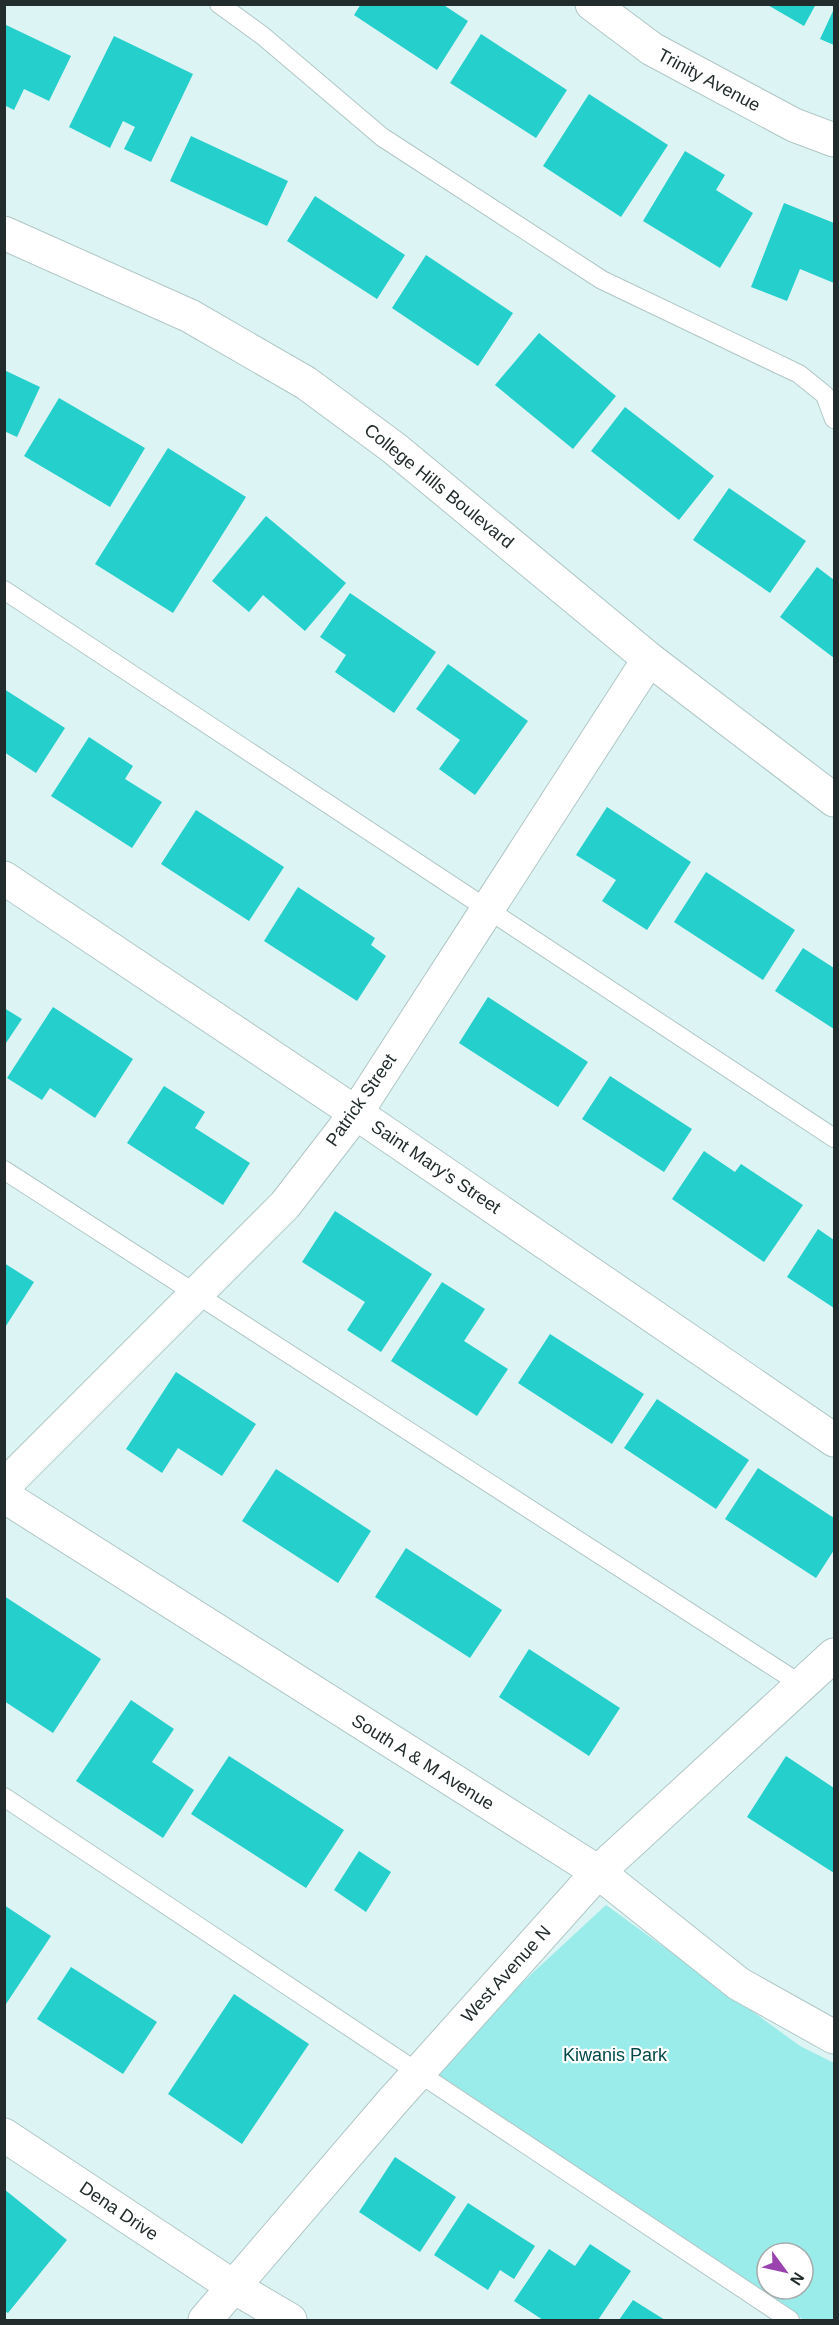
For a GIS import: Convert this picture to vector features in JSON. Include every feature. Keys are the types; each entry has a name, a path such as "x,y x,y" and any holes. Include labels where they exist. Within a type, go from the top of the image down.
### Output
{"street":[{"name":"Trinity Avenue","path":"592,4 652,50 794,125 834,140"},
{"name":"College Hills Boulevard","path":"4,233 190,316 306,383 394,447 649,659 834,800"},
{"name":"Patrick Street","path":"4,1486 285,1205 356,1113 649,659"},
{"name":"Saint Mary's Street","path":"4,878 356,1113 834,1440"},
{"name":"South A & M Avenue","path":"4,1496 598,1872 739,1984 834,2037"},
{"name":"West Avenue N","path":"205,2320 419,2072 598,1872 834,1655"},
{"name":"Dena Drive","path":"4,2134 234,2287 290,2320"}],"lane":[{"path":"219,4 263,36 382,137 602,280 799,374 825,395 834,418"},
{"path":"4,590 834,1138"},
{"path":"4,1170 802,1685"},
{"path":"4,1797 790,2320"}],"green space":[{"name":"Kiwanis Park","path":"606,1905 800,2046 834,2063 834,2320 804,2320 775,2301 815,2301 815,2241 755,2241 755,2288 430,2073 486,2016"}],"building":[{"path":"361,4 442,4 468,21 437,70 354,15"},
{"path":"766,4 816,4 804,26"},
{"path":"834,9 834,45 820,39"},
{"path":"4,24 71,56 49,101 24,89 14,110 4,105"},
{"path":"481,34 567,90 536,138 450,83"},
{"path":"114,36 193,74 151,162 124,149 135,127 123,121 110,148 69,127"},
{"path":"589,94 668,145 621,217 543,166"},
{"path":"191,136 288,181 267,226 170,181"},
{"path":"685,151 725,175 716,190 753,213 720,268 643,221"},
{"path":"315,196 405,255 377,299 287,241"},
{"path":"784,203 834,223 834,283 800,269 787,301 751,287"},
{"path":"426,255 513,313 478,366 392,308"},
{"path":"539,333 616,396 573,449 495,385"},
{"path":"4,370 40,387 17,437 4,431"},
{"path":"59,398 145,448 110,507 24,456"},
{"path":"625,407 714,476 679,520 591,451"},
{"path":"168,448 246,497 173,613 95,564"},
{"path":"729,488 806,541 770,593 693,540"},
{"path":"266,516 346,583 305,631 263,595 249,612 212,581"},
{"path":"817,567 834,580 834,658 780,617"},
{"path":"350,593 436,652 394,713 335,672 346,655 320,637"},
{"path":"448,664 528,721 475,795 439,769 460,740 416,709"},
{"path":"4,689 65,728 36,773 4,752"},
{"path":"89,737 133,766 125,779 162,802 132,848 51,796"},
{"path":"607,807 691,862 647,930 602,901 616,880 576,855"},
{"path":"196,810 284,867 249,921 161,864"},
{"path":"706,872 795,930 763,980 674,922"},
{"path":"298,887 375,938 371,945 386,956 357,1001 264,941"},
{"path":"803,948 834,968 834,1029 775,991"},
{"path":"488,997 588,1062 558,1107 459,1043"},
{"path":"53,1007 133,1059 95,1118 50,1088 42,1100 7,1078"},
{"path":"4,1008 22,1019 4,1046"},
{"path":"610,1076 692,1129 664,1172 582,1119"},
{"path":"164,1086 205,1112 195,1128 250,1163 223,1205 127,1143"},
{"path":"704,1151 735,1172 741,1164 803,1205 764,1262 672,1199"},
{"path":"335,1211 432,1274 381,1352 347,1330 365,1302 302,1262"},
{"path":"818,1229 834,1240 834,1308 787,1277"},
{"path":"4,1263 34,1282 4,1329"},
{"path":"442,1282 485,1309 464,1341 508,1369 477,1416 391,1361"},
{"path":"550,1334 644,1394 612,1444 518,1383"},
{"path":"176,1372 256,1424 222,1476 178,1448 162,1473 126,1449"},
{"path":"657,1399 749,1460 716,1509 624,1448"},
{"path":"758,1468 834,1518 834,1550 816,1578 725,1519"},
{"path":"276,1469 371,1531 338,1583 242,1521"},
{"path":"406,1548 502,1610 470,1658 375,1597"},
{"path":"4,1596 101,1659 53,1733 4,1701"},
{"path":"529,1649 620,1708 589,1756 499,1697"},
{"path":"131,1700 174,1729 152,1762 194,1790 163,1838 76,1781"},
{"path":"229,1756 344,1830 306,1888 191,1814"},
{"path":"786,1756 834,1788 834,1873 747,1817"},
{"path":"359,1851 391,1872 366,1912 334,1890"},
{"path":"4,1905 51,1936 4,2007"},
{"path":"71,1967 157,2022 123,2074 37,2019"},
{"path":"234,1994 309,2044 242,2144 168,2094"},
{"path":"395,2157 456,2197 420,2252 359,2212"},
{"path":"4,2189 67,2240 8,2313 4,2311"},
{"path":"468,2203 535,2246 514,2279 500,2270 488,2290 434,2255"},
{"path":"590,2244 631,2271 598,2320 543,2320 514,2301 549,2249 575,2266"},
{"path":"633,2300 665,2320 619,2320"}]}
